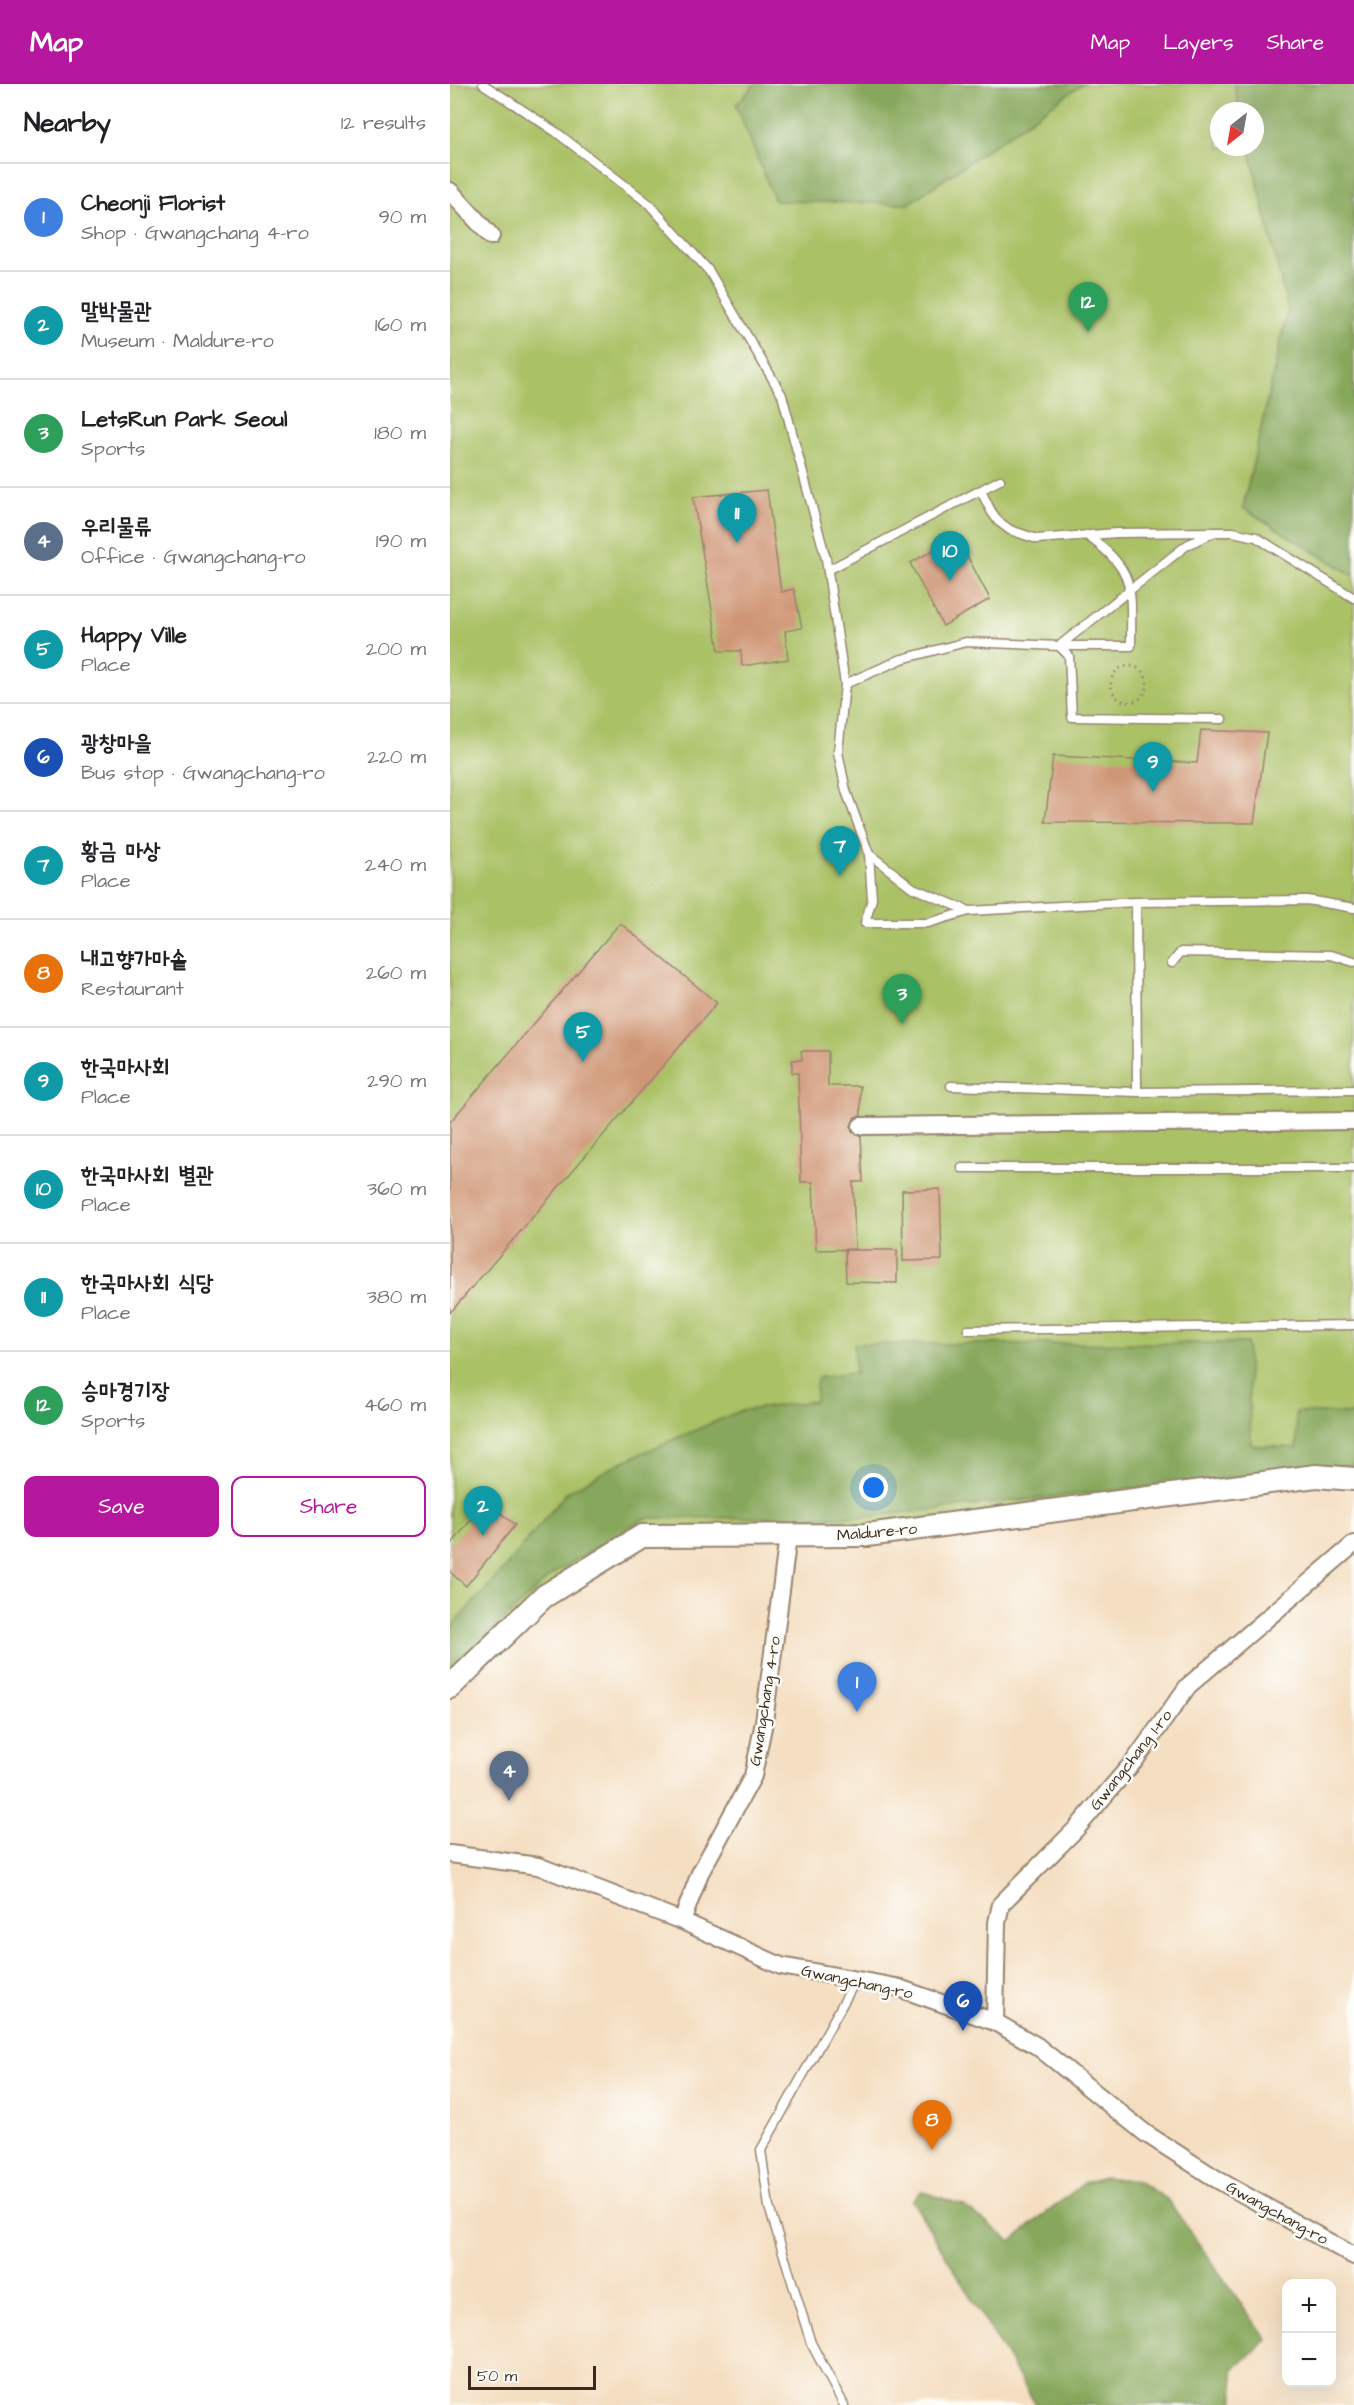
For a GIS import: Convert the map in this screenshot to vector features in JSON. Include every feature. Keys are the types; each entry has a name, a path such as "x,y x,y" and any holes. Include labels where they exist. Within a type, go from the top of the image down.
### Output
{"street":[{"path":"450,191 491,236"},
{"path":"861,1126 1354,1120"},
{"name":"Maldure-ro","path":"450,1687 543,1597 642,1536 867,1535 1316,1476 1354,1479"},
{"name":"Gwangchang 4-ro","path":"682,1921 700,1873 753,1776 764,1722 788,1536"},
{"name":"Gwangchang 1-ro","path":"995,2022 997,1923 1001,1904 1083,1820 1135,1760 1188,1686 1354,1544"},
{"name":"Gwangchang-ro","path":"450,1854 538,1866 682,1921 781,1966 896,1987 995,2022 1037,2046 1145,2133 1218,2180 1354,2256"}],"lane":[{"path":"483,84 556,132 649,204 709,271 782,395 828,570 845,684 838,752 846,791 869,854 872,899 864,923 928,923 969,911 1136,902 1307,900 1354,908"},
{"path":"828,570 1000,480"},
{"path":"981,491 998,521 1010,530 1037,539 1086,535 1215,532 1233,532 1256,537 1354,597"},
{"path":"1059,646 1187,546 1215,532"},
{"path":"845,684 902,659 966,642 1131,646 1131,591 1124,572 1109,550 1086,535"},
{"path":"1059,646 1070,656 1072,717 1222,719"},
{"path":"869,854 913,888 969,911"},
{"path":"1136,902 1137,1092"},
{"path":"1172,963 1181,952 1331,955 1354,962"},
{"path":"951,1086 1137,1092 1354,1090"},
{"path":"962,1168 1354,1168"},
{"path":"968,1330 1354,1325"},
{"path":"844,2405 811,2343 769,2206 761,2150 856,1980"}],"path":[{"path":"1124,667 1136,668 1144,676 1146,681 1144,692 1136,700 1119,699 1112,690 1114,673 1124,667"}],"green space":[{"path":"450,84 755,84 736,105 908,204 1082,84 1234,84 1238,102 1210,102 1210,156 1251,156 1288,309 1243,508 1354,576 1354,1474 865,1525 647,1526 450,1679"},
{"path":"755,84 1082,84 908,204 775,201 736,105"},
{"path":"1234,84 1354,84 1354,576 1243,508 1288,309 1251,156 1264,156 1264,102 1238,102"},
{"path":"1247,1343 1251,1445 1297,1448 1296,1412 1354,1414 1354,1465 864,1517 645,1518 551,1575 450,1672 450,1628 504,1569 566,1493 621,1462 740,1411 815,1401 817,1378 855,1373 854,1344"},
{"path":"1104,2177 1138,2181 1167,2199 1267,2340 1233,2370 1234,2405 1036,2405 912,2200 921,2191 963,2205 1011,2241 1084,2183"}],"building":[{"path":"767,490 781,592 794,589 802,628 785,631 788,659 742,666 741,651 719,651 693,497"},
{"path":"957,537 990,599 943,626 910,563"},
{"path":"1201,730 1267,733 1254,823 1045,822 1053,756 1197,763"},
{"path":"620,923 717,1003 450,1313 450,1122"},
{"path":"801,1051 828,1051 828,1086 860,1086 861,1116 855,1117 851,1126 852,1132 861,1136 863,1182 853,1182 855,1249 816,1250 813,1182 801,1182 798,1073 792,1073 792,1060 802,1060"},
{"path":"940,1189 942,1260 903,1261 902,1190"},
{"path":"845,1250 897,1250 897,1283 846,1282"},
{"path":"486,1501 515,1525 466,1586 450,1572 450,1546"}],"place":[{"name":"승마경기장","path":"1088,332"},
{"name":"한국마사회 식당","path":"737,543"},
{"name":"한국마사회 별관","path":"950,581"},
{"name":"한국마사회","path":"1153,792"},
{"name":"황금 마상","path":"840,876"},
{"name":"LetsRun Park Seoul","path":"902,1024"},
{"name":"Happy Ville","path":"583,1062"},
{"name":"말박물관","path":"483,1536"},
{"name":"Cheonji Florist","path":"857,1712"},
{"name":"우리물류","path":"509,1801"},
{"name":"광창마을","path":"963,2031"},
{"name":"내고향가마솥","path":"932,2150"}]}
